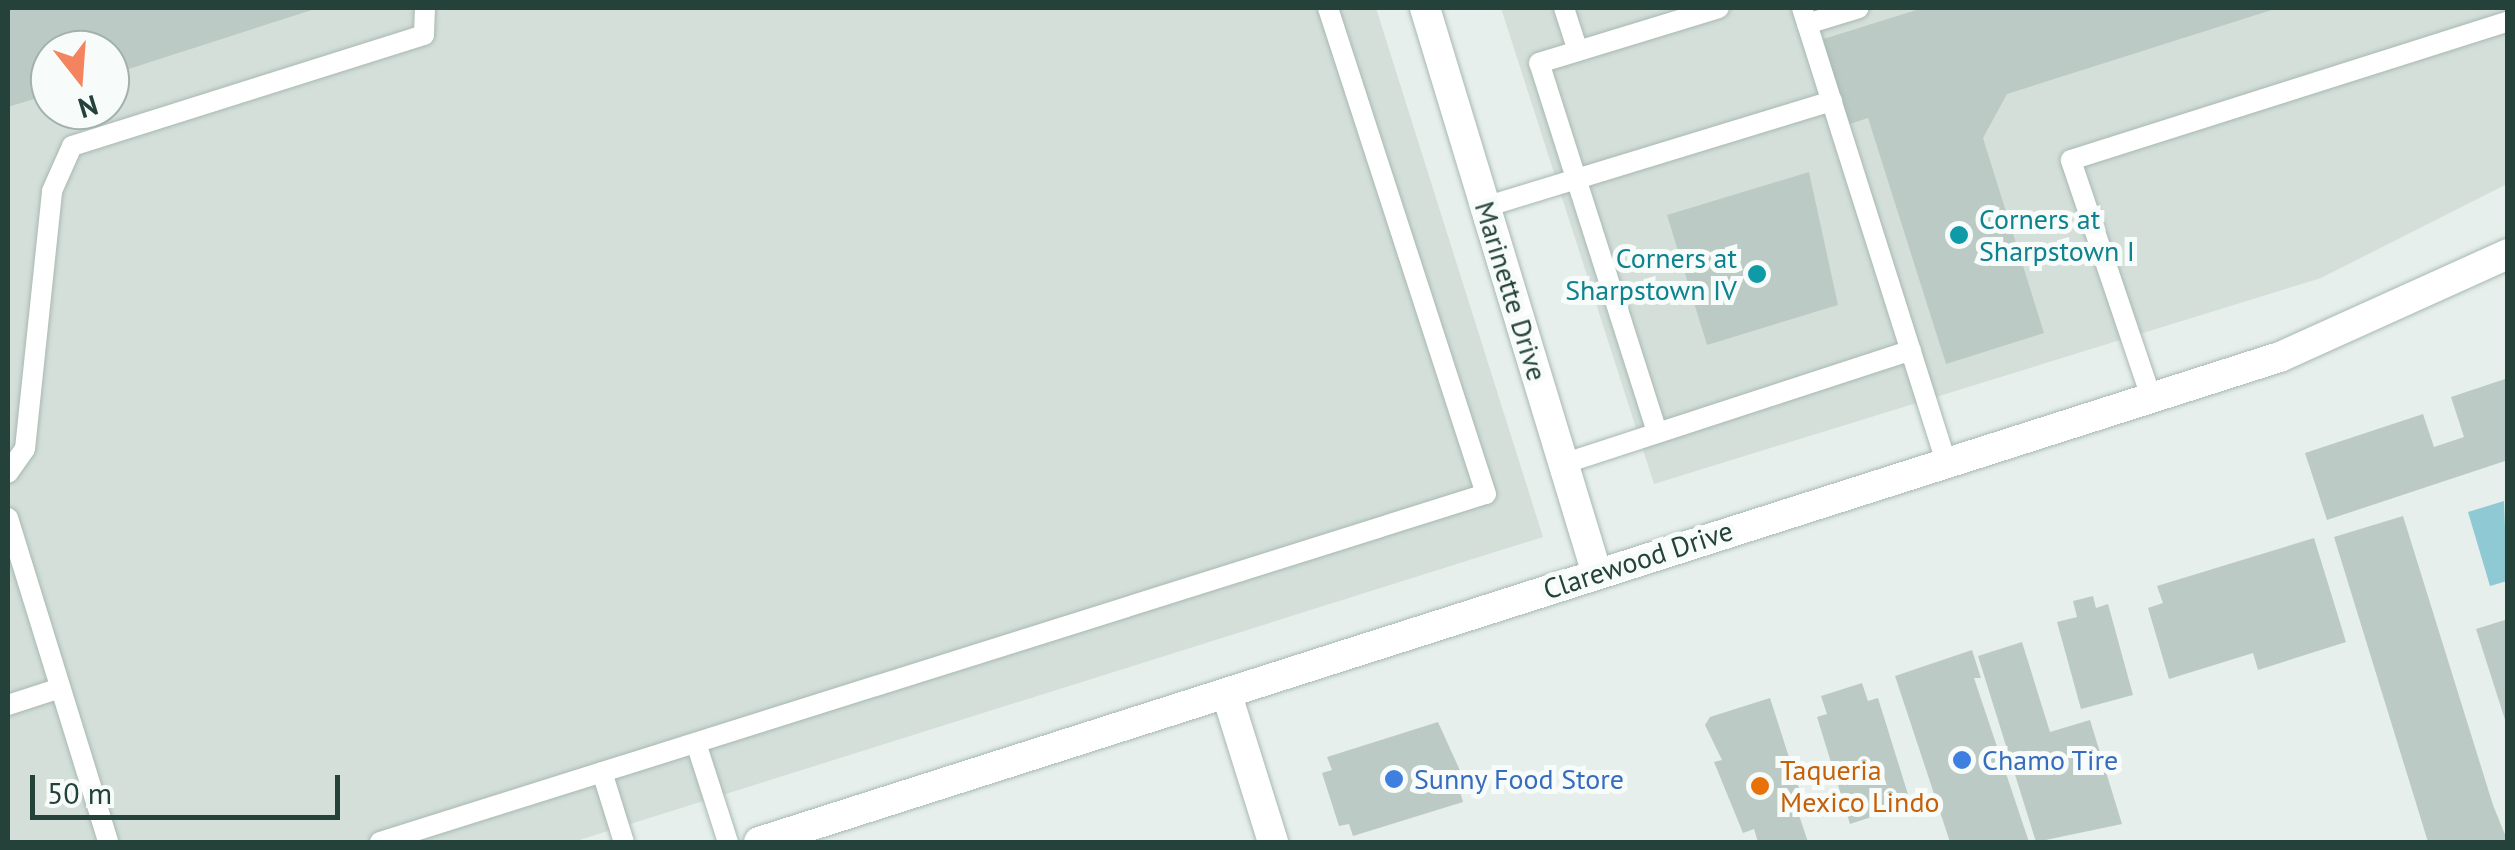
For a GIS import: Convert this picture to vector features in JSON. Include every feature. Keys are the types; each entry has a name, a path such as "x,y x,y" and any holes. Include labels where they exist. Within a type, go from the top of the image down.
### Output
{"street":[{"name":"Marinette Drive","path":"1425,8 1597,574"},
{"name":"Clarewood Drive","path":"760,842 2344,333 2508,254"},
{"path":"1227,695 1272,842"}],"lane":[{"path":"8,472 24,448 52,191 72,146 424,35 424,8"},
{"path":"380,842 1486,494 1328,8"},
{"path":"1564,8 1578,52"},
{"path":"1657,432 1540,63 1719,8"},
{"path":"1859,8 1805,16 1946,461"},
{"path":"2151,396 2070,160 2508,20"},
{"path":"1486,207 1832,101"},
{"path":"1563,464 1911,350"},
{"path":"8,518 108,842"},
{"path":"8,705 60,688"},
{"path":"696,742 728,842"},
{"path":"602,772 624,842"}],"shaded area":[{"path":"8,8 1376,8 1543,537 573,842 8,842"},
{"path":"1501,8 2507,8 2507,184 2321,278 1654,484"}],"water":[{"path":"2504,501 2507,581 2490,586 2468,512"}],"building":[{"path":"8,8 318,8 130,69 130,30 30,30 30,100 8,107"},
{"name":"Corners at Sharpstown I","path":"1923,8 2278,8 2007,94 1983,138 2044,333 1946,364 1868,118 1844,126 1817,41"},
{"name":"Corners at Sharpstown IV","path":"1809,172 1838,305 1707,345 1667,215"},
{"path":"2508,378 2508,460 2327,520 2305,453 2423,414 2434,447 2464,437 2451,397"},
{"path":"2403,516 2508,842 2428,842 2334,537"},
{"path":"2314,538 2346,642 2258,670 2253,653 2169,679 2148,608 2163,603 2157,586"},
{"path":"2093,596 2096,608 2108,604 2133,695 2081,709 2057,622 2077,617 2073,601"},
{"path":"2508,619 2508,726 2507,726 2476,629"},
{"path":"2022,642 2050,732 2090,720 2122,824 2036,842 1978,656"},
{"name":"Chamo Tire","path":"1972,650 1981,678 1974,678 2029,842 1950,842 1895,676"},
{"path":"1862,683 1868,701 1878,698 1911,804 1850,824 1817,717 1827,714 1821,696"},
{"name":"Taqueria Mexico Lindo","path":"1770,698 1806,810 1798,812 1808,842 1758,842 1754,829 1743,833 1714,762 1722,760 1705,725 1710,717"},
{"name":"Sunny Food Store","path":"1438,722 1467,786 1459,788 1463,802 1353,836 1349,824 1339,826 1322,773 1332,770 1327,757"}],"place":[{"name":"Corners at Sharpstown I","path":"1959,235"},
{"name":"Corners at Sharpstown IV","path":"1757,274"},
{"name":"Chamo Tire","path":"1962,760"},
{"name":"Sunny Food Store","path":"1394,779"},
{"name":"Taqueria Mexico Lindo","path":"1760,786"}]}
